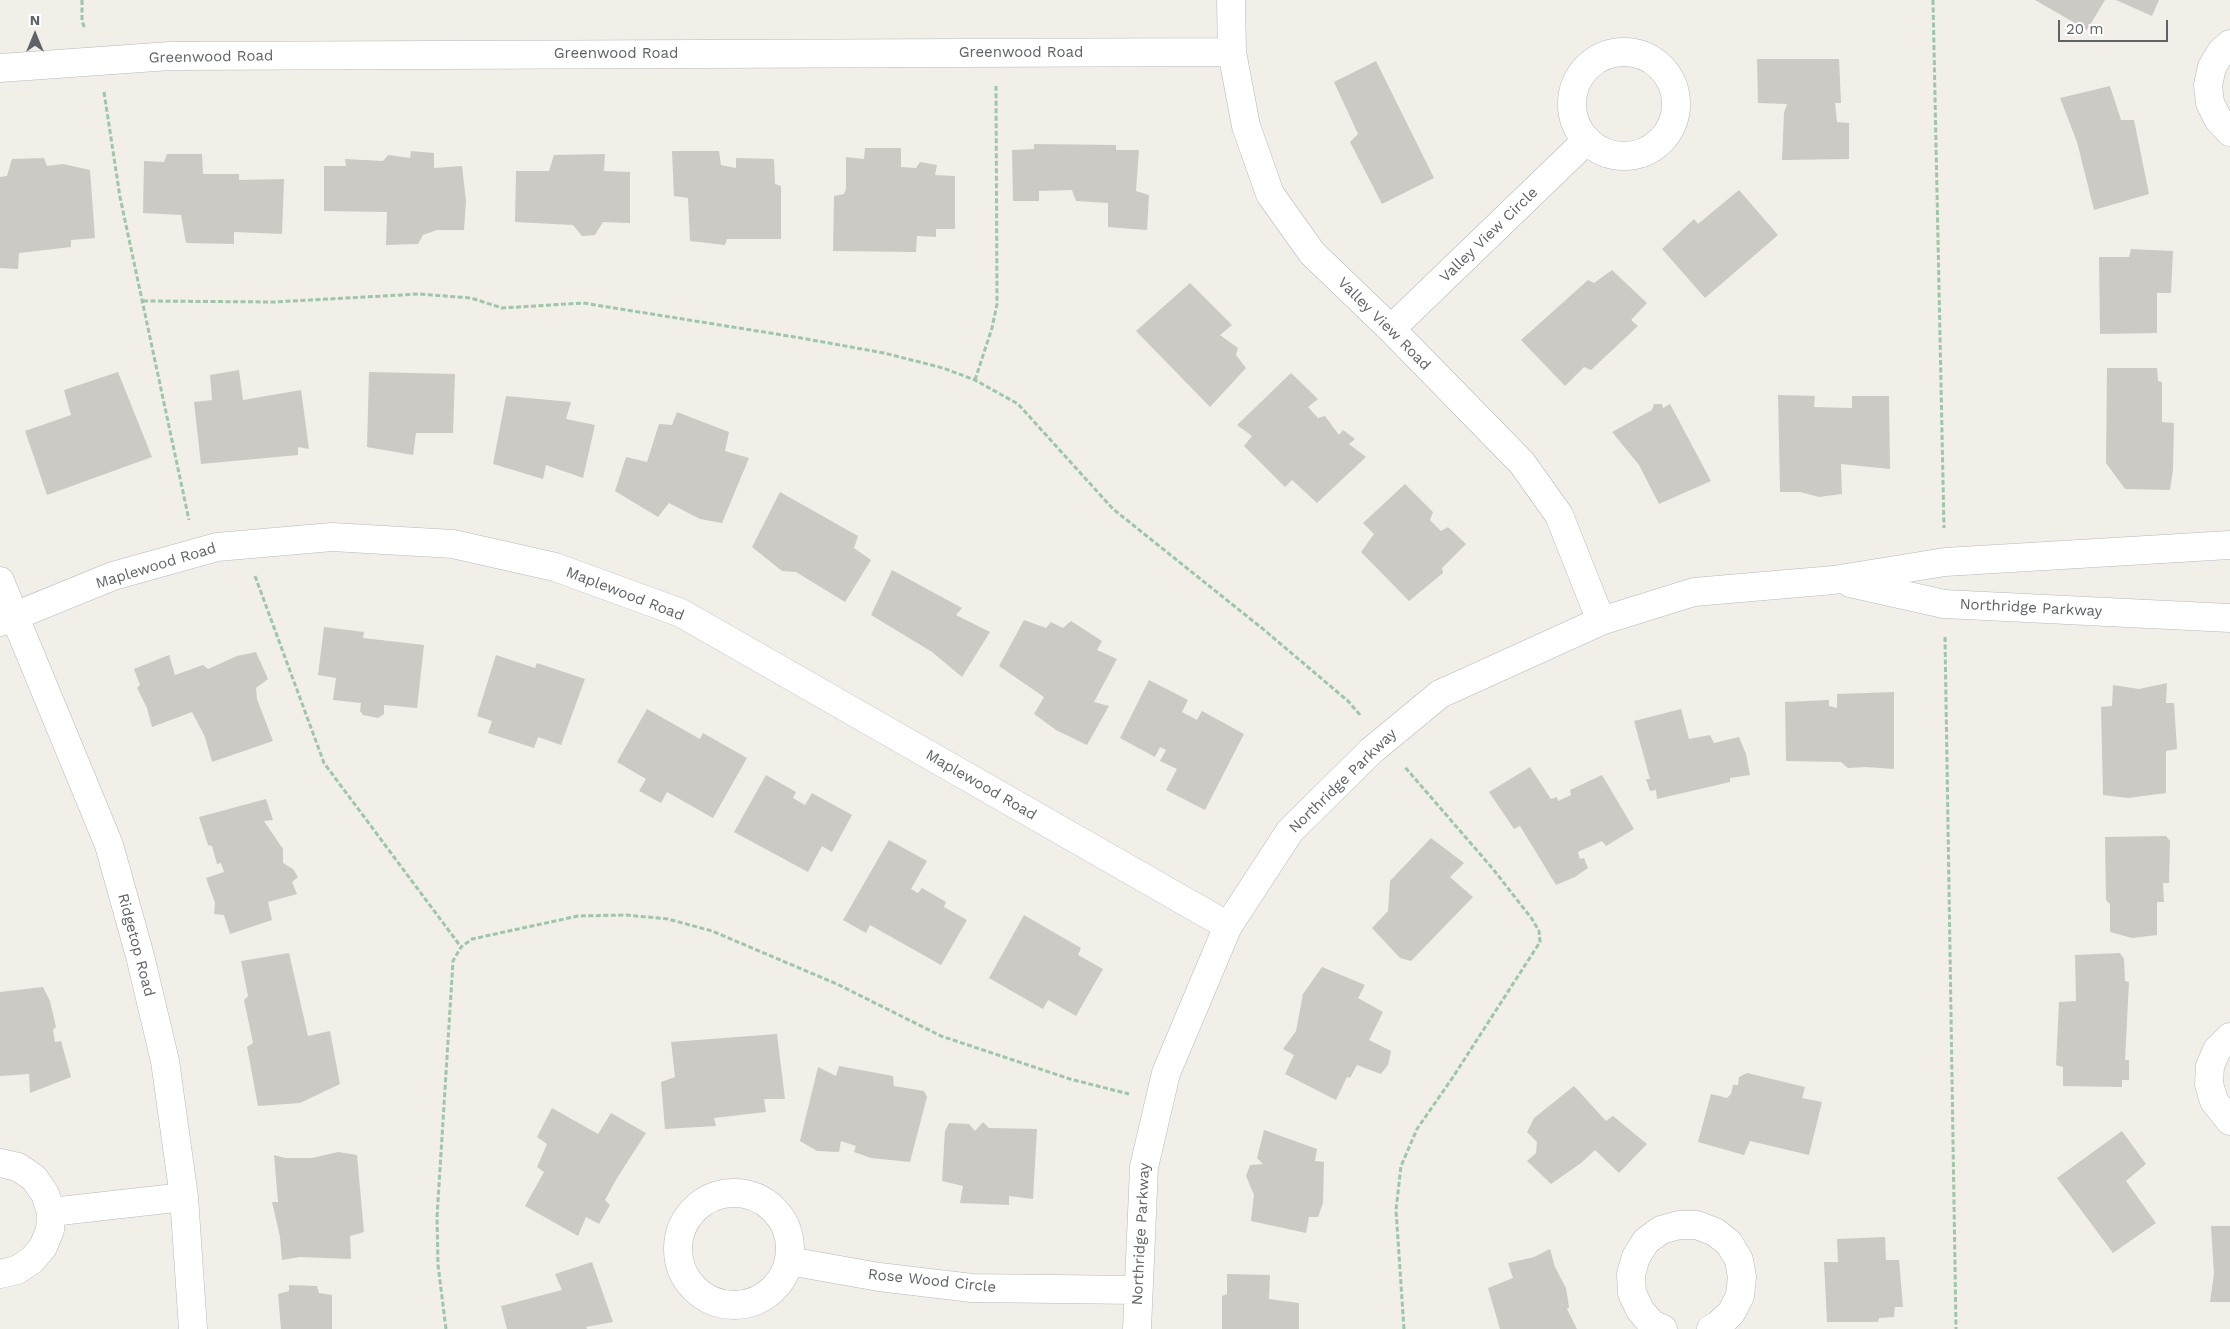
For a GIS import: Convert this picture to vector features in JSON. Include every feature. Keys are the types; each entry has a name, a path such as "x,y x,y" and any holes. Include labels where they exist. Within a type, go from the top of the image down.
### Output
{"street":[{"name":"Valley View Road","path":"1231,0 1232,52 1246,126 1270,194 1312,253 1392,330 1522,463 1559,515 1601,621"},
{"path":"2230,44 2221,52 2212,67 2208,85 2210,103 2218,119 2230,132"},
{"name":"Greenwood Road","path":"0,68 180,56 1232,52"},
{"name":"Valley View Circle","path":"1392,330 1587,140"},
{"name":"Maplewood Road","path":"8,619 112,576 217,546 332,537 453,544 555,567 681,613 1228,926"},
{"name":"Northridge Parkway","path":"1137,1329 1137,1290 1144,1167 1166,1072 1228,926 1290,830 1383,740 1440,694 1601,621 1694,592 1834,580 1945,562 2230,545"},
{"name":"Northridge Parkway","path":"1834,580 1944,604 2230,618"},
{"name":"Ridgetop Road","path":"0,581 8,619 109,845 140,956 165,1061 184,1197 194,1329"},
{"path":"2230,1037 2217,1050 2210,1066 2209,1084 2214,1101 2230,1121"},
{"path":"0,1163 18,1167 34,1178 46,1194 51,1212 50,1230 43,1247 32,1260 17,1270 0,1274"},
{"path":"726,1194 743,1194 761,1200 775,1210 785,1226 790,1243 789,1261 782,1279 769,1293 752,1302 734,1305 715,1302 698,1293 686,1279 679,1261 678,1242 683,1224 694,1210 708,1199 726,1194"},
{"path":"51,1212 184,1197"},
{"path":"1663,1329 1652,1324 1640,1310 1632,1293 1631,1274 1636,1257 1646,1241 1661,1230 1679,1224 1697,1225 1715,1232 1729,1243 1739,1260 1742,1277 1740,1296 1731,1313 1718,1326 1711,1329"},
{"name":"Rose Wood Circle","path":"789,1261 879,1277 972,1288 1137,1290"}],"path":[{"path":"82,0 82,21 98,61 120,197 197,552"},
{"path":"1933,0 1945,562"},
{"path":"976,380 992,328 997,304 995,53"},
{"path":"143,301 274,302 419,294 472,298 502,308 582,303 884,353 943,368 976,380 1018,404 1064,452 1113,510 1263,629 1348,701 1493,869 1532,919 1539,931 1540,942 1453,1077 1417,1129 1400,1166 1396,1210 1404,1329"},
{"path":"248,544 256,582 324,763 461,947"},
{"path":"1944,604 1956,1329"},
{"path":"446,1329 438,1265 437,1217 453,961 461,947 472,939 578,916 626,915 668,919 712,932 837,984 940,1036 1070,1079 1159,1102"}],"building":[{"path":"2035,0 2105,0 2087,30"},
{"path":"2116,0 2159,0 2152,16"},
{"path":"1757,59 1839,59 1841,103 1835,103 1837,122 1849,123 1849,159 1782,160 1784,113 1787,104 1758,103"},
{"path":"1376,61 1434,178 1382,204 1350,142 1358,134 1334,82"},
{"path":"2110,86 2121,120 2134,120 2149,194 2094,210 2077,142 2060,98"},
{"path":"1034,144 1116,145 1116,150 1139,150 1136,191 1149,195 1147,230 1108,227 1108,203 1076,201 1072,190 1039,191 1039,201 1013,201 1012,150 1034,149"},
{"path":"865,148 901,148 901,167 916,168 920,162 937,165 935,175 955,176 955,229 936,229 936,237 917,236 916,252 833,251 834,196 844,194 846,189 846,157 864,159"},
{"path":"411,151 434,153 434,168 462,166 466,201 464,230 437,230 423,235 418,244 386,245 387,212 324,211 324,166 346,166 345,159 383,161 388,155 410,158"},
{"path":"672,151 719,151 721,165 736,168 736,158 774,159 775,184 781,186 781,239 727,239 725,245 690,241 688,198 674,196"},
{"path":"167,154 202,154 203,174 239,174 239,180 284,179 282,234 234,232 234,244 186,243 181,215 143,213 144,161 164,162"},
{"path":"605,154 604,171 630,172 630,223 603,222 595,235 582,236 573,225 515,222 516,171 549,171 554,155"},
{"path":"44,158 47,166 63,164 90,170 95,238 71,240 71,247 19,253 18,269 0,268 0,177 7,176 12,159"},
{"path":"1739,190 1778,235 1705,298 1662,249 1694,219 1698,224"},
{"path":"2131,249 2173,251 2171,293 2157,293 2157,333 2100,334 2099,257 2129,257"},
{"path":"1612,270 1647,303 1631,320 1638,326 1591,370 1584,367 1565,386 1521,340 1588,280 1594,283"},
{"path":"1190,283 1232,325 1220,335 1238,348 1236,355 1246,368 1210,407 1136,331"},
{"path":"2107,368 2157,368 2158,381 2162,382 2162,422 2174,423 2173,470 2170,490 2125,489 2106,463"},
{"path":"239,370 243,400 301,390 309,449 298,447 298,455 201,464 194,402 212,400 210,375"},
{"path":"118,372 152,457 47,495 25,431 71,415 64,390"},
{"path":"369,372 455,374 453,433 416,433 413,455 367,447"},
{"path":"1291,373 1318,399 1308,407 1318,418 1325,416 1339,435 1343,430 1355,439 1349,444 1366,457 1317,503 1292,480 1285,487 1244,446 1252,436 1237,425"},
{"path":"1778,395 1815,396 1814,407 1852,408 1852,396 1889,396 1890,469 1841,464 1842,494 1819,497 1800,492 1780,492"},
{"path":"506,396 571,402 566,419 595,425 583,478 546,465 543,479 493,464"},
{"path":"1654,404 1662,404 1663,408 1670,404 1711,481 1659,504 1639,465 1612,432 1652,410"},
{"path":"677,412 729,432 725,451 749,458 722,523 700,519 669,503 658,517 615,491 626,457 647,462 659,424 672,425"},
{"path":"1405,484 1433,512 1430,520 1441,531 1448,527 1466,544 1442,568 1443,573 1409,601 1361,552 1374,534 1363,523"},
{"path":"780,492 858,536 854,548 871,560 845,602 796,572 782,571 752,547"},
{"path":"892,570 962,608 956,615 990,632 962,677 932,652 871,615"},
{"path":"1024,620 1046,628 1051,622 1063,628 1071,621 1102,641 1097,650 1117,659 1094,702 1109,706 1087,745 1056,730 1034,714 1044,697 999,666"},
{"path":"324,627 364,632 363,638 424,645 417,708 384,705 384,714 378,718 363,715 360,711 361,703 333,700 336,678 318,675"},
{"path":"256,652 268,679 256,688 257,699 273,741 212,762 205,737 192,712 152,727 147,708 137,688 140,685 134,669 169,655 175,675 203,665 208,669 237,656"},
{"path":"496,655 535,668 537,663 585,679 561,745 538,737 534,748 488,733 492,721 477,716"},
{"path":"1149,680 1188,700 1182,712 1197,720 1202,711 1244,734 1205,810 1166,790 1177,769 1160,761 1166,750 1160,747 1155,757 1120,738"},
{"path":"2167,683 2166,703 2174,703 2177,749 2166,751 2166,793 2128,798 2103,795 2101,707 2112,706 2113,685 2139,689"},
{"path":"1894,692 1894,769 1848,768 1841,762 1786,761 1785,702 1829,700 1829,706 1837,708 1837,694"},
{"path":"647,709 700,739 703,733 747,758 713,818 667,792 661,803 639,791 646,779 617,762"},
{"path":"1681,709 1689,739 1710,735 1714,743 1739,737 1746,754 1750,775 1730,778 1730,782 1657,799 1656,790 1650,791 1646,779 1650,779 1634,721"},
{"path":"1530,767 1551,799 1557,797 1558,801 1571,795 1570,790 1602,775 1634,829 1606,846 1602,841 1578,852 1580,859 1584,858 1588,868 1575,877 1556,885 1520,826 1514,829 1489,792"},
{"path":"766,775 796,792 793,798 805,805 812,793 852,815 832,852 822,846 808,872 734,832"},
{"path":"266,799 273,820 264,821 283,849 283,863 293,869 298,877 292,882 297,894 268,902 272,920 230,934 224,915 214,914 215,903 206,878 224,872 221,863 217,864 212,846 208,845 199,817"},
{"path":"2166,836 2170,841 2169,883 2163,883 2164,902 2157,902 2157,935 2132,938 2110,932 2110,904 2106,900 2105,837"},
{"path":"1431,838 1464,863 1450,877 1473,897 1411,961 1400,958 1372,928 1388,911 1390,881"},
{"path":"889,840 927,861 911,889 918,893 922,888 946,902 944,907 967,920 941,965 870,925 866,933 843,920"},
{"path":"1024,915 1081,948 1078,955 1103,969 1076,1016 1048,1000 1043,1009 989,978"},
{"path":"289,953 308,1036 330,1031 340,1084 300,1103 258,1106 247,1047 253,1043 244,1000 248,996 241,961"},
{"path":"2120,953 2124,959 2125,981 2129,982 2125,1060 2129,1060 2129,1080 2122,1080 2122,1087 2063,1086 2063,1067 2056,1065 2059,1002 2076,1001 2075,955"},
{"path":"1322,967 1365,985 1358,998 1383,1012 1369,1040 1391,1051 1388,1065 1381,1074 1357,1065 1350,1078 1347,1077 1336,1100 1285,1074 1294,1055 1283,1049 1296,1031 1303,994"},
{"path":"43,987 50,1001 56,1027 53,1030 55,1042 61,1041 71,1077 30,1093 29,1074 0,1076 0,992"},
{"path":"777,1034 785,1099 764,1099 766,1112 714,1118 716,1126 665,1129 661,1082 675,1077 671,1042"},
{"path":"839,1066 893,1076 894,1086 924,1091 927,1097 910,1162 871,1158 854,1152 856,1146 841,1141 839,1152 817,1151 800,1141 818,1067 836,1076"},
{"path":"1747,1073 1805,1087 1802,1098 1822,1102 1809,1155 1750,1141 1744,1155 1698,1142 1711,1094 1727,1098 1731,1094 1733,1085 1738,1085 1739,1077"},
{"path":"1574,1086 1606,1121 1613,1116 1647,1144 1619,1173 1595,1150 1581,1163 1551,1184 1527,1161 1536,1153 1537,1142 1527,1132 1534,1118"},
{"path":"552,1108 598,1134 611,1113 646,1133 605,1200 610,1205 599,1224 586,1217 578,1236 525,1206 544,1172 537,1167 547,1144 537,1137"},
{"path":"983,1122 989,1128 1037,1129 1033,1199 1009,1196 1009,1205 960,1203 963,1186 942,1181 945,1131 949,1123 969,1124 975,1131"},
{"path":"1264,1130 1317,1149 1315,1161 1324,1162 1323,1203 1318,1217 1309,1217 1306,1233 1251,1221 1254,1195 1246,1176 1250,1165 1263,1164 1257,1158"},
{"path":"2122,1131 2146,1164 2126,1181 2156,1223 2113,1253 2057,1178"},
{"path":"338,1152 357,1155 364,1232 350,1236 351,1259 300,1257 282,1260 280,1237 272,1202 278,1202 274,1155 285,1158 312,1158"},
{"path":"2211,1226 2230,1226 2230,1302 2210,1302 2214,1274"},
{"path":"1885,1237 1886,1260 1899,1260 1903,1307 1895,1307 1894,1317 1879,1318 1878,1322 1827,1322 1824,1262 1838,1262 1837,1239"},
{"path":"1550,1249 1555,1267 1566,1288 1569,1307 1567,1309 1577,1329 1500,1329 1488,1288 1513,1278 1508,1263 1534,1257"},
{"path":"592,1262 613,1322 586,1327 587,1329 507,1329 501,1306 562,1290 555,1274"},
{"path":"1227,1274 1270,1275 1269,1299 1299,1303 1299,1329 1222,1329 1222,1296 1227,1294"},
{"path":"289,1285 317,1286 319,1293 332,1295 332,1329 281,1329 278,1294 289,1291"}]}
